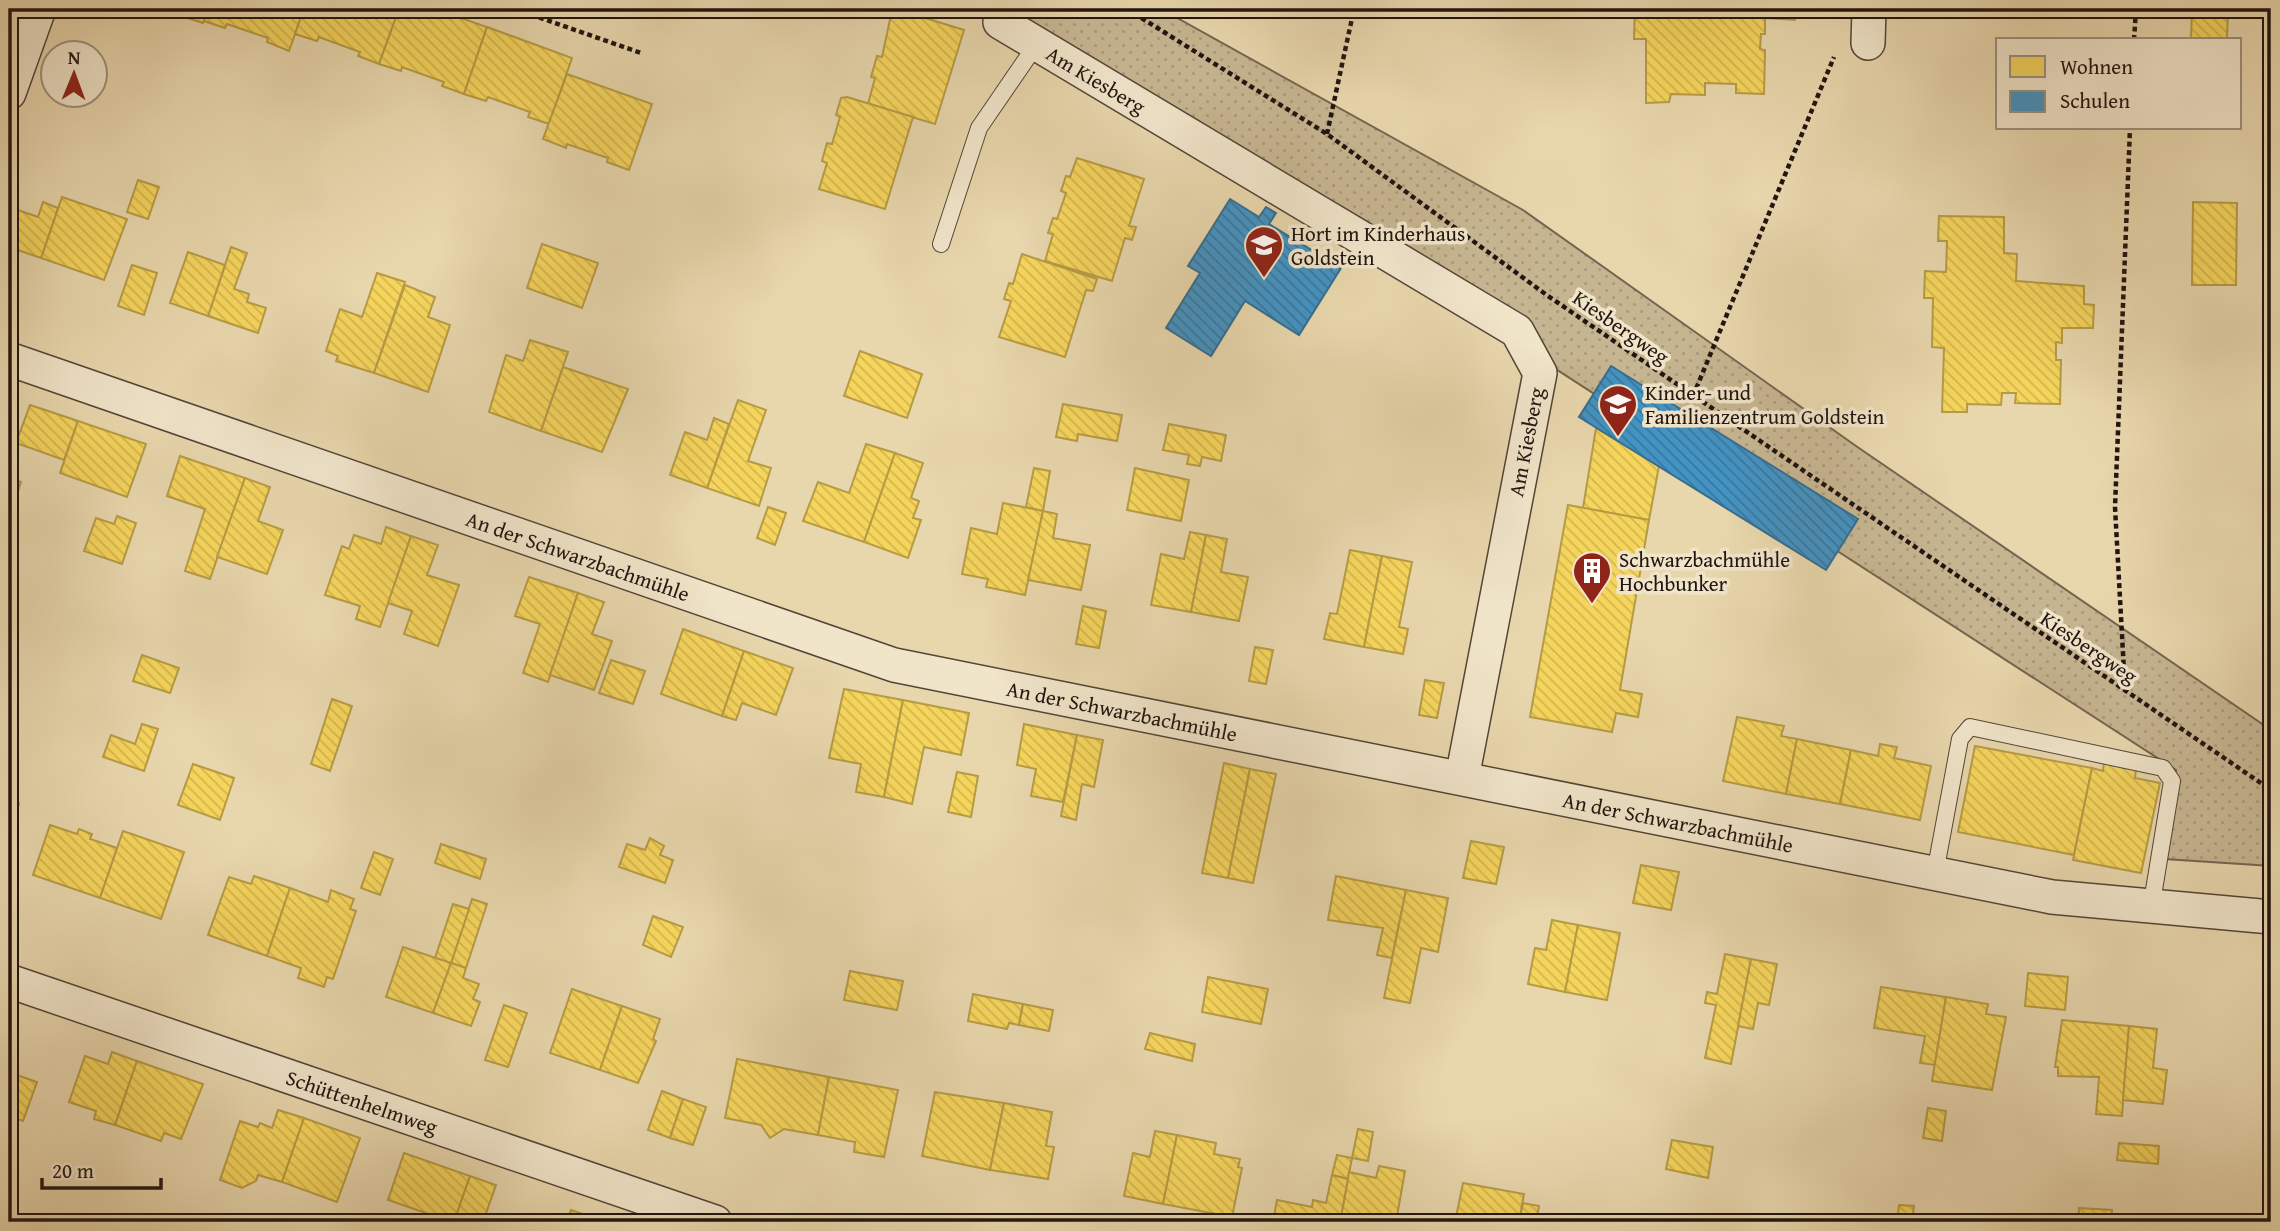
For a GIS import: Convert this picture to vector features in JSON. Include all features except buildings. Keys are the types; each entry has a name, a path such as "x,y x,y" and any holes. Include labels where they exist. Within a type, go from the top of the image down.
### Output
{"street":[{"path":"9,93 39,9"},
{"path":"1868,43 1869,9"},
{"name":"Am Kiesberg","path":"1000,22 1517,331 1539,373 1462,778"},
{"name":"An der Schwarzbachmühle","path":"9,359 894,665 2052,897 2271,917"},
{"name":"Schüttenhelmweg","path":"9,981 715,1222"}],"lane":[{"path":"940,244 979,128 1036,45"},
{"path":"1935,873 1960,738 1969,727 2163,768 2172,781 2151,908"}],"path":[{"path":"515,9 641,54"},
{"name":"Kiesbergweg","path":"1127,9 1327,134 1548,296 2271,790"},
{"path":"1327,134 1354,9"},
{"path":"2134,38 2136,9"},
{"path":"1693,396 1827,80 1840,42 1868,43"},
{"path":"2126,691 2115,507 2130,130"}],"shaded area":[{"path":"999,9 1161,9 1523,210 1856,446 2271,730 2271,866 2165,859 2176,770"}],"place":[{"name":"Hort im Kinderhaus Goldstein","path":"1264,279"},
{"name":"Kinder- und Familienzentrum Goldstein","path":"1618,438"},
{"name":"Schwarzbachmühle Hochbunker","path":"1592,605"}]}
